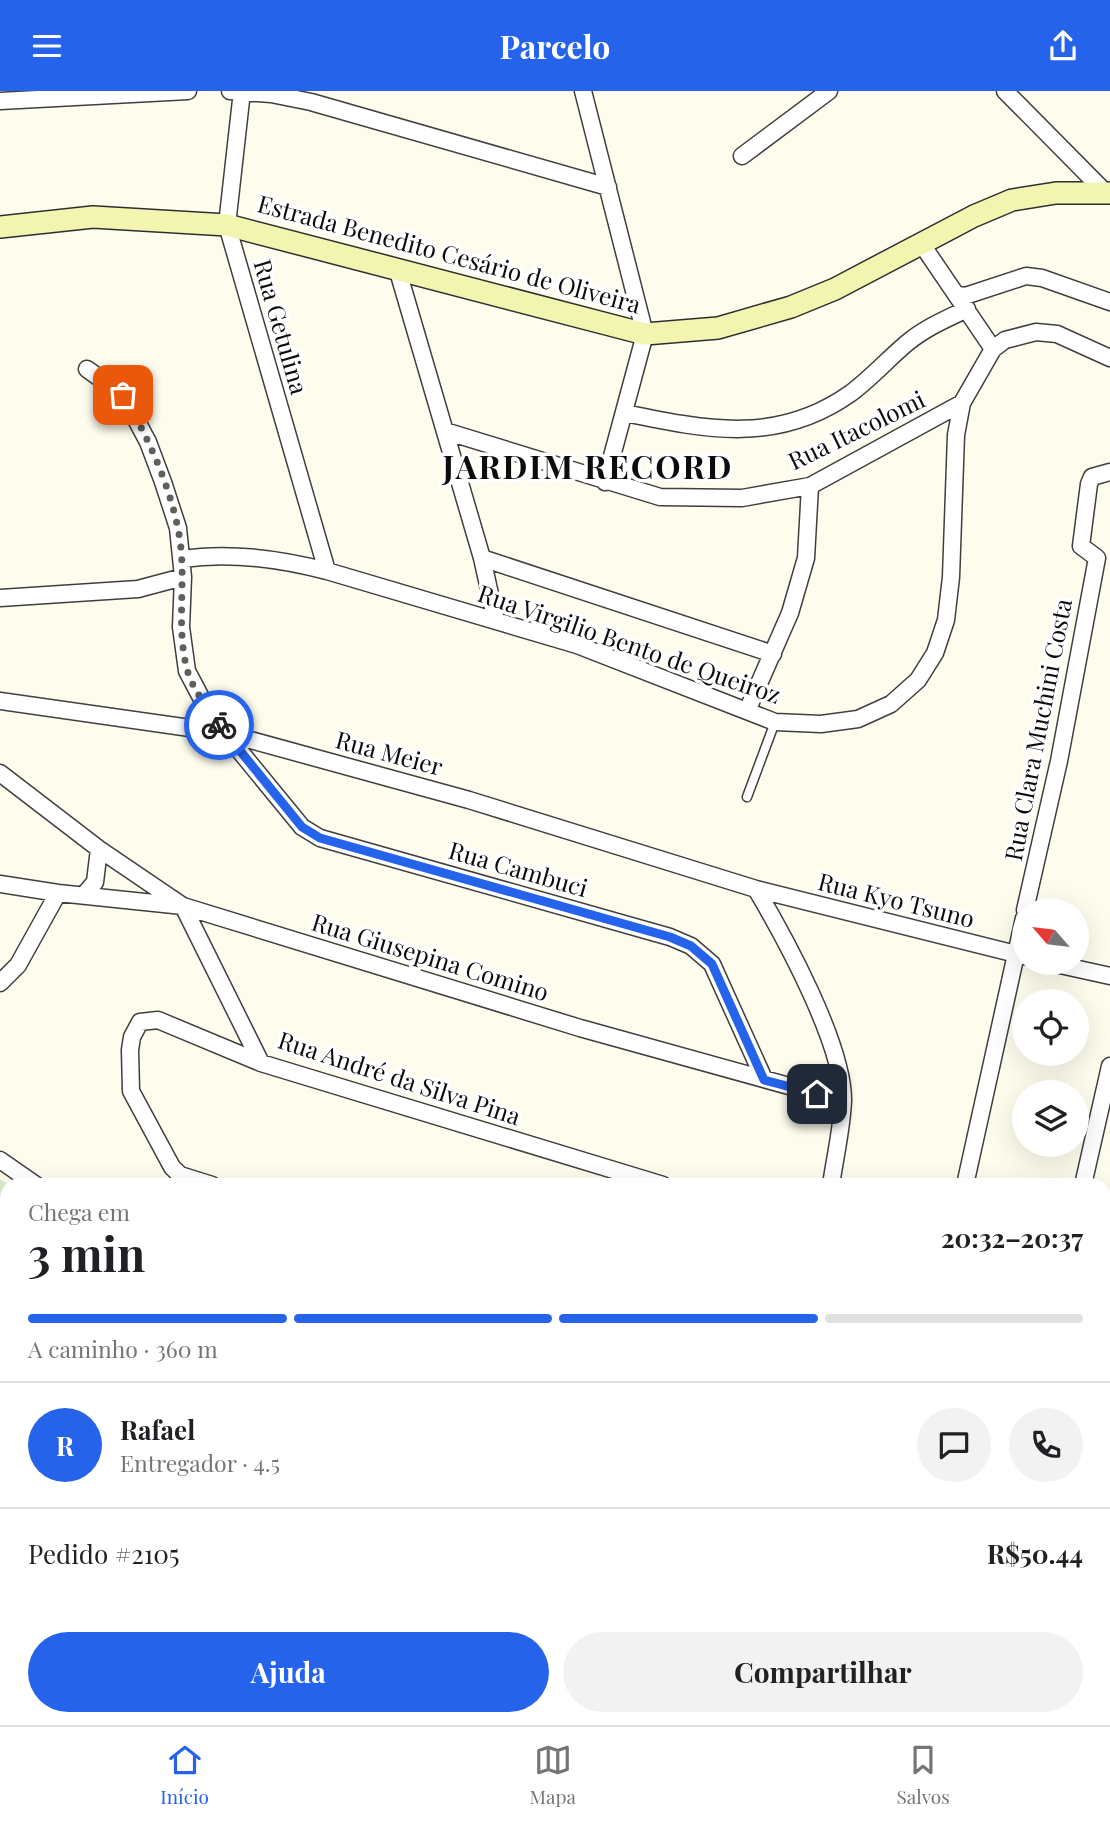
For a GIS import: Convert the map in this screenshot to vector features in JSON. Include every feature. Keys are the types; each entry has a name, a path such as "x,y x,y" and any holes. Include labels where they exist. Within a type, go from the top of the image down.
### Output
{"main road":[{"name":"Estrada Benedito Cesário de Oliveira","path":"0,227 93,217 227,225 645,334 718,328 791,307 835,289 923,246 974,216 1012,200 1056,193 1108,193"}],"street":[{"path":"0,101 188,91"},
{"path":"230,91 311,102 608,187"},
{"name":"Rua Getulina","path":"242,91 227,225 327,571"},
{"path":"583,91 645,334 605,482"},
{"path":"742,156 815,96 829,91"},
{"path":"1005,91 1108,193"},
{"path":"923,246 993,349 1005,340 1036,332 1057,334 1110,358"},
{"path":"397,268 482,558 496,621"},
{"path":"958,295 965,296 1026,276 1042,278 1110,302"},
{"path":"625,413 729,430 770,429 802,419 853,391 908,342 930,327 967,309"},
{"name":"Rua Virgilio Bento de Queiroz","path":"182,559 216,555 295,563 577,645 775,722 821,724 858,719 891,704 928,666 946,620 951,577 956,435 962,403 993,349"},
{"name":"Rua Cambuci","path":"87,369 123,395 148,442 178,528 183,577 181,627 187,671 205,705 225,733 302,827 320,838 670,937 691,946 712,964 764,1080"},
{"name":"Rua Itacolomi","path":"445,431 660,497 688,500 742,498 810,486 962,403"},
{"path":"1103,557 1081,546 1092,477 1110,472"},
{"path":"747,711 790,613 806,558 810,486"},
{"name":"Rua Clara Muchini Costa","path":"1029,898 1103,557"},
{"path":"482,558 773,654"},
{"path":"0,597 138,589 183,577"},
{"name":"Rua Meier","path":"0,701 225,733 469,800 756,889"},
{"name":"Rua André da Silva Pina","path":"0,773 99,849 183,906 261,1063 640,1178"},
{"path":"84,895 94,882 99,849"},
{"name":"Rua Giusepina Comino","path":"0,884 183,906 580,1028 843,1101"},
{"path":"756,889 794,957 838,1062 843,1101 832,1178"},
{"name":"Rua Kyo Tsuno","path":"756,889 1012,953"},
{"path":"0,982 18,965 58,893"},
{"path":"1089,971 1110,976"},
{"path":"967,1178 1015,975"},
{"path":"190,1178 180,1175 167,1160 131,1091 130,1050 132,1037 140,1023 159,1020 261,1063"},
{"path":"1085,1178 1110,1066"},
{"path":"0,1160 26,1178"}],"lane":[{"path":"747,797 775,722"}],"way so far":[{"path":"123,395 148,442 178,528 183,577 181,627 187,671 219,725"}],"district":[{"name":"JARDIM RECORD","path":"588,468"}],"route":[{"path":"219,725 302,827 320,838 670,937 691,946 712,964 764,1080 817,1094"}]}
